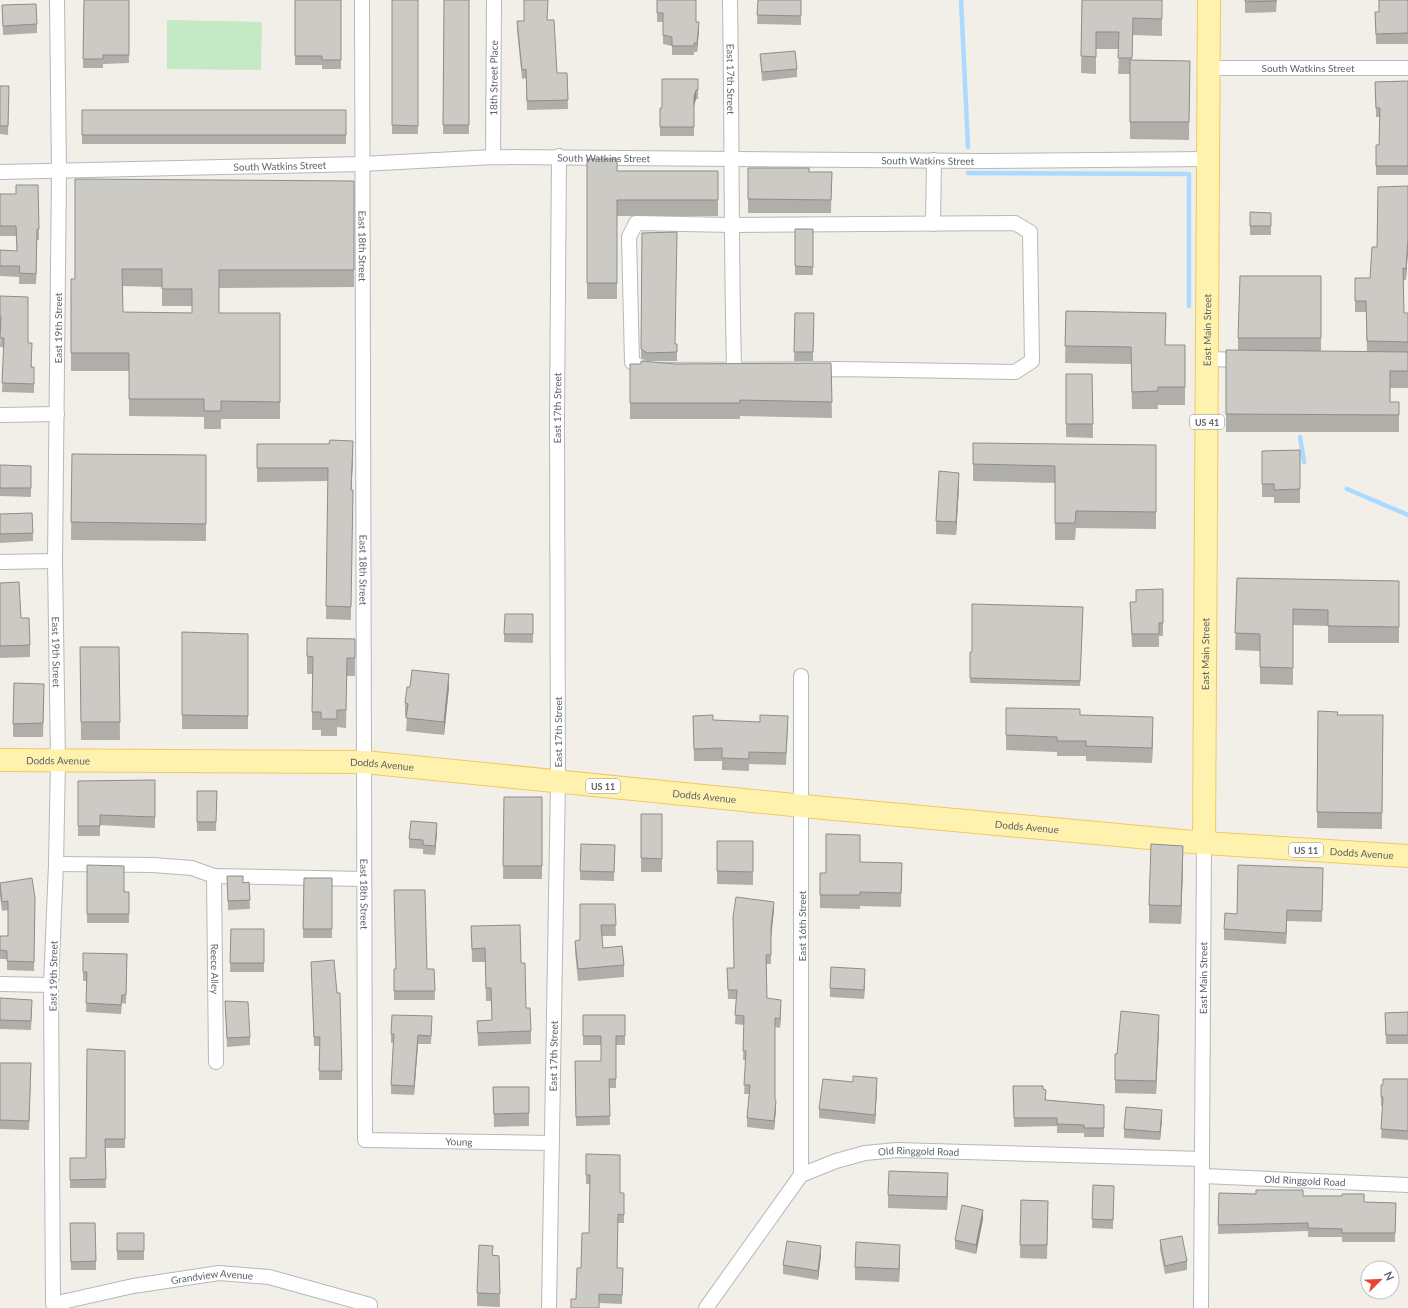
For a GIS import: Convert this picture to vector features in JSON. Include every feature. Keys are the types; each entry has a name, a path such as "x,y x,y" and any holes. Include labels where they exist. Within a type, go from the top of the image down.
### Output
{"main road":[{"name":"East Main Street","path":"1204,843 1209,0"},
{"name":"Dodds Avenue","path":"0,760 364,762 803,806 1204,843 1408,856"}],"street":[{"name":"East 19th Street","path":"53,1304 52,985 58,761 55,561 59,172 57,0"},
{"name":"East 18th Street","path":"362,0 365,1140"},
{"name":"18th Street Place","path":"493,157 494,0"},
{"name":"East 17th Street","path":"730,0 732,158 731,225 734,368"},
{"name":"South Watkins Street","path":"1208,68 1408,68"},
{"name":"South Watkins Street","path":"0,172 59,172 362,164 493,157 559,156 934,160 1207,159"},
{"name":"East 17th Street","path":"549,1308 558,782 557,417 559,156"},
{"path":"933,224 934,160"},
{"path":"636,223 731,225 1015,223 1030,232 1032,361 1015,372 734,368 645,370 632,362 629,237 636,223"},
{"path":"1207,359 1261,360"},
{"path":"0,415 57,414"},
{"path":"0,562 55,561"},
{"name":"East 16th Street","path":"801,676 803,806 801,1175"},
{"name":"East Main Street","path":"1201,1308 1204,843"},
{"path":"56,864 184,867 192,868 214,876 364,879"},
{"name":"Reece Alley","path":"214,876 216,1062"},
{"path":"0,984 52,985"},
{"name":"Young","path":"365,1140 552,1143"},
{"name":"Old Ringgold Road","path":"801,1175 836,1161 865,1153 898,1150 1202,1159"},
{"path":"706,1308 801,1175"},
{"name":"Old Ringgold Road","path":"1203,1176 1408,1185"},
{"name":"Grandview Avenue","path":"53,1304 133,1286 219,1273 269,1277 370,1305"}],"green space":[{"path":"167,20 262,22 261,70 167,69"}],"building":[{"path":"84,0 129,0 129,55 103,55 103,59 83,59"},
{"path":"295,0 341,0 341,60 322,60 322,56 295,56"},
{"path":"392,0 418,0 418,126 392,125"},
{"path":"444,0 469,0 469,125 443,125"},
{"path":"524,0 548,0 547,20 554,20 557,73 567,73 568,100 527,101 526,69 522,70 517,21 524,21"},
{"path":"657,0 696,0 696,22 699,22 697,43 694,43 694,46 672,46 672,37 663,35 663,13 657,13"},
{"path":"758,0 801,0 801,16 757,15"},
{"path":"1082,0 1162,0 1162,19 1133,18 1132,58 1118,58 1119,32 1096,32 1096,57 1081,56"},
{"path":"1245,0 1276,0 1276,1 1245,2"},
{"path":"1379,0 1408,0 1408,33 1376,34 1375,12 1379,12"},
{"path":"36,4 37,24 3,26 2,5"},
{"path":"795,51 797,69 762,72 760,54"},
{"path":"1130,60 1190,61 1189,122 1130,122"},
{"path":"662,79 698,79 698,90 696,90 694,97 694,127 660,127 660,108 662,108"},
{"path":"1408,81 1408,166 1376,166 1376,145 1379,145 1380,108 1376,108 1375,82"},
{"path":"0,86 9,86 8,126 0,126"},
{"path":"82,110 346,110 346,135 82,135"},
{"path":"587,159 617,159 617,171 718,171 718,200 617,200 617,283 587,283"},
{"path":"748,168 809,168 809,172 832,172 831,200 748,199"},
{"path":"75,179 354,181 354,270 219,270 219,313 280,313 280,402 221,401 221,411 204,411 204,399 129,399 129,353 71,353 71,279 75,279","holes":["122,269 162,269 162,289 192,289 192,313 123,312"]},
{"path":"16,185 38,185 39,229 37,229 36,274 19,273 20,266 0,266 0,250 17,251 16,226 0,226 0,194 16,194"},
{"path":"1408,186 1408,238 1406,269 1403,268 1404,313 1408,313 1408,342 1367,341 1366,301 1355,301 1355,278 1370,278 1372,247 1377,247 1378,187"},
{"path":"1250,212 1271,213 1271,226 1250,226"},
{"path":"795,229 813,229 813,267 795,266"},
{"path":"677,232 675,344 677,344 677,352 647,353 641,349 642,233"},
{"path":"1240,276 1321,276 1321,338 1238,338"},
{"path":"0,296 28,297 28,343 32,343 31,367 34,367 34,384 2,383 4,338 0,338"},
{"path":"1066,311 1166,313 1165,345 1185,345 1185,387 1158,387 1158,391 1132,392 1131,347 1065,346"},
{"path":"795,313 814,313 813,352 794,352"},
{"path":"1226,350 1408,352 1408,371 1390,371 1390,402 1399,402 1399,415 1226,414"},
{"path":"641,361 676,364 831,363 832,402 740,400 740,403 630,403 630,364 641,364"},
{"path":"1066,374 1092,374 1093,424 1066,424"},
{"path":"330,440 353,441 351,490 353,490 351,607 326,606 328,468 257,468 257,444 329,444"},
{"path":"973,443 1156,445 1156,512 1076,511 1075,523 1055,523 1055,466 973,464"},
{"path":"1300,450 1300,489 1274,490 1274,484 1262,484 1262,451"},
{"path":"72,454 206,455 206,524 71,522"},
{"path":"0,465 31,466 31,488 0,488"},
{"path":"939,471 959,473 956,522 936,521"},
{"path":"32,513 33,533 0,534 0,514"},
{"path":"1237,578 1399,581 1399,627 1328,626 1328,610 1293,609 1293,668 1260,667 1260,634 1235,633"},
{"path":"19,582 21,618 29,618 30,645 0,646 0,583"},
{"path":"1163,589 1163,623 1159,623 1159,634 1132,634 1130,602 1136,602 1136,590"},
{"path":"972,604 1083,607 1080,681 970,678 970,652 972,652"},
{"path":"505,614 533,614 533,634 504,634"},
{"path":"182,632 248,634 248,716 182,715"},
{"path":"307,638 355,639 355,658 347,658 346,710 337,710 337,719 321,719 321,712 312,712 313,657 307,656"},
{"path":"80,647 119,647 120,722 81,722"},
{"path":"412,670 449,674 444,722 406,718 408,704 405,703 407,687 410,687"},
{"path":"14,683 44,684 43,723 13,724"},
{"path":"1006,708 1080,709 1080,715 1153,717 1152,748 1086,746 1086,741 1057,741 1057,737 1006,735"},
{"path":"1318,711 1338,712 1337,715 1383,715 1382,813 1317,812"},
{"path":"713,715 713,720 760,722 760,715 788,716 786,753 749,752 749,759 722,758 722,748 694,749 693,716"},
{"path":"155,780 155,817 100,815 100,826 78,826 78,781"},
{"path":"197,791 217,791 216,822 197,822"},
{"path":"504,797 542,797 542,866 503,866"},
{"path":"641,814 662,814 662,859 641,858"},
{"path":"411,821 437,823 435,846 423,845 423,840 409,839"},
{"path":"826,834 860,835 860,862 902,863 901,893 860,892 860,895 820,895 820,873 826,873"},
{"path":"717,841 753,841 753,872 717,871"},
{"path":"581,844 615,845 614,872 580,871"},
{"path":"1151,844 1183,846 1181,906 1149,905"},
{"path":"87,865 124,866 124,892 129,892 129,914 87,914"},
{"path":"1238,865 1323,868 1322,911 1287,910 1286,933 1224,929 1225,913 1237,914"},
{"path":"227,876 243,876 243,883 249,882 250,900 228,901"},
{"path":"32,878 35,898 34,962 7,961 7,951 0,950 0,936 8,936 8,901 2,902 0,883"},
{"path":"304,878 332,878 332,929 303,929"},
{"path":"394,890 425,890 427,969 434,969 435,991 394,991 394,969 396,969"},
{"path":"736,897 774,902 771,928 771,955 766,955 767,998 781,1000 780,1019 775,1018 776,1101 774,1121 747,1118 750,1085 744,1085 746,1051 743,1051 744,1016 735,1015 737,990 728,990 727,968 734,968 733,917"},
{"path":"580,904 615,904 616,925 601,925 603,948 622,946 624,965 578,969 575,941 580,940"},
{"path":"520,925 521,963 525,963 526,1008 530,1008 531,1031 478,1033 477,1021 492,1020 491,988 486,988 485,948 472,949 471,926"},
{"path":"231,929 264,929 264,963 230,963"},
{"path":"83,953 127,954 126,995 122,995 121,1005 86,1003 87,972 83,972"},
{"path":"334,960 337,993 340,993 342,1071 319,1071 320,1037 314,1037 311,962"},
{"path":"831,967 865,969 864,990 830,988"},
{"path":"0,998 32,1000 31,1021 0,1020"},
{"path":"225,1001 248,1002 250,1037 227,1038"},
{"path":"1121,1011 1159,1015 1156,1081 1115,1080 1115,1054 1117,1054"},
{"path":"1408,1012 1408,1035 1386,1035 1385,1013"},
{"path":"392,1015 432,1016 431,1036 418,1035 414,1086 391,1085 394,1034 391,1034"},
{"path":"583,1015 625,1015 625,1036 616,1036 616,1079 609,1079 610,1116 576,1117 575,1061 601,1061 601,1036 583,1036"},
{"path":"87,1049 125,1051 125,1139 105,1139 106,1179 70,1180 70,1158 86,1158"},
{"path":"0,1063 31,1063 29,1121 0,1120"},
{"path":"853,1076 877,1078 875,1115 819,1109 823,1079 853,1082"},
{"path":"1383,1079 1408,1079 1408,1131 1381,1129 1383,1097 1381,1097 1381,1085 1383,1085"},
{"path":"1013,1086 1043,1086 1043,1089 1046,1090 1045,1100 1104,1105 1104,1128 1084,1128 1084,1125 1057,1124 1057,1118 1014,1118"},
{"path":"493,1087 529,1087 529,1113 494,1114"},
{"path":"1126,1107 1162,1110 1160,1132 1124,1129"},
{"path":"586,1154 620,1155 620,1193 624,1193 624,1215 618,1214 617,1268 623,1268 622,1295 599,1294 599,1308 571,1308 571,1299 576,1299 577,1268 581,1268 582,1233 589,1233 590,1175 586,1175"},
{"path":"889,1171 948,1173 947,1197 888,1195"},
{"path":"1093,1185 1114,1186 1113,1220 1092,1219"},
{"path":"1256,1190 1303,1190 1303,1196 1342,1196 1342,1194 1364,1194 1364,1202 1396,1203 1395,1233 1342,1233 1342,1229 1308,1228 1308,1223 1218,1225 1219,1193 1256,1194"},
{"path":"1021,1200 1048,1201 1047,1245 1020,1245"},
{"path":"962,1205 983,1210 976,1245 955,1240"},
{"path":"70,1223 95,1223 96,1261 71,1262"},
{"path":"117,1233 144,1233 144,1251 117,1251"},
{"path":"1182,1236 1187,1261 1165,1266 1160,1240"},
{"path":"787,1241 821,1246 818,1271 783,1265"},
{"path":"856,1242 900,1245 899,1269 855,1267"},
{"path":"479,1245 493,1246 492,1255 499,1256 500,1294 477,1293"}],"waterway":[{"path":"961,0 968,147"},
{"path":"968,173 1189,174 1189,306"},
{"path":"1300,437 1304,462"},
{"path":"1347,489 1408,515"}]}
